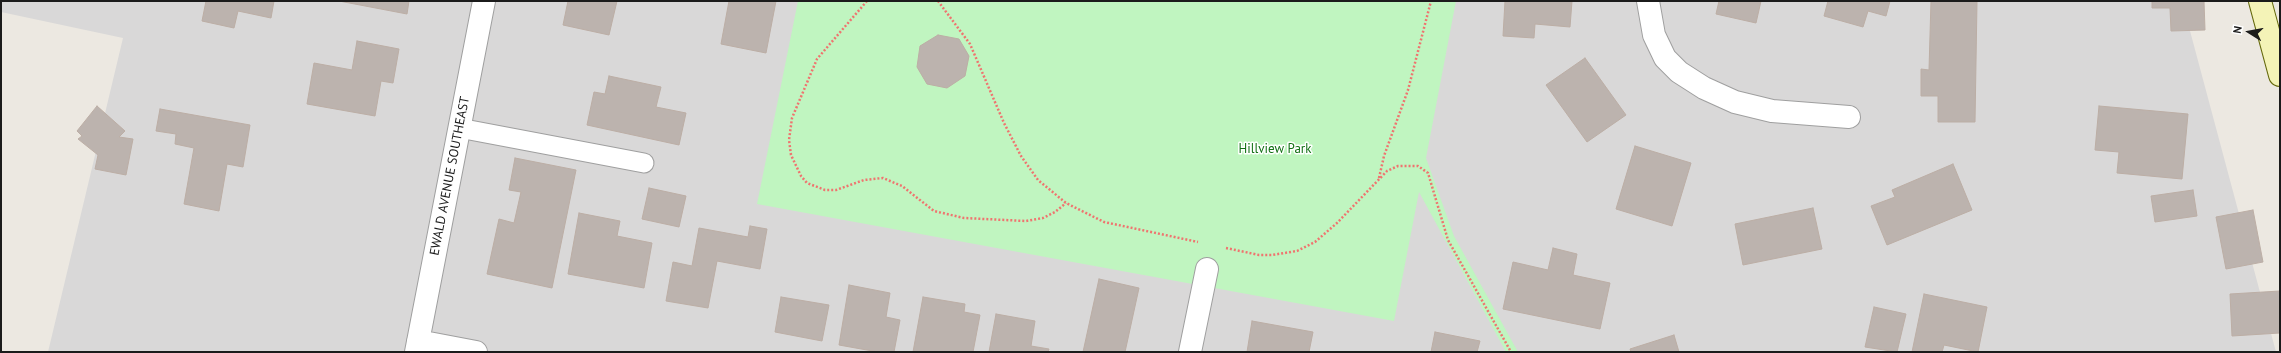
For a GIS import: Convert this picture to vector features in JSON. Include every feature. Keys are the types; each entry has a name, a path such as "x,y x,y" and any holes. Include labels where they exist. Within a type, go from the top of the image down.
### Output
{"street":[{"name":"EWALD AVENUE SOUTHEAST","path":"417,346 484,1"},
{"path":"1648,1 1654,35 1665,58 1679,72 1704,88 1735,102 1772,111 1849,117"},
{"path":"2260,1 2280,75"},
{"path":"1190,352 1207,269"},
{"path":"417,346 476,352"}],"lane":[{"path":"459,128 644,163"}],"path":[{"path":"867,1 817,59 792,118 789,140 791,155 801,176 807,183 825,190 836,190 864,180 883,178 902,186 934,211 964,218 1032,220 1043,218 1055,212 1066,203"},
{"path":"938,1 973,50 1004,123 1030,170 1038,180 1066,203 1091,217 1114,225 1203,243"},
{"path":"1378,178 1384,156 1408,90 1431,1"},
{"path":"1218,246 1259,255 1272,255 1297,251 1314,242 1336,223 1378,178 1398,166 1418,166 1428,173 1448,240 1511,352"}],"shaded area":[{"path":"1,1 2182,1 2276,352 48,352 123,38 1,12"}],"green space":[{"name":"Hillview Park","path":"798,1 1456,1 1426,158 1454,236 1518,352 1506,352 1419,192 1394,321 757,204"}],"building":[{"path":"206,1 274,1 271,18 238,11 234,28 202,21"},
{"path":"339,1 409,1 407,14"},
{"path":"568,1 617,1 609,35 563,25"},
{"path":"729,1 776,1 766,53 721,44"},
{"path":"1505,1 1572,1 1570,27 1535,24 1534,38 1503,36"},
{"path":"1719,1 1761,1 1756,23 1716,14"},
{"path":"1828,1 1890,1 1886,16 1868,11 1863,27 1824,16"},
{"path":"1931,1 1977,1 1975,122 1938,122 1938,96 1921,96 1921,69 1929,70"},
{"path":"2152,1 2204,1 2205,30 2171,31 2170,8 2152,8"},
{"path":"938,35 959,39 969,56 965,76 947,88 927,84 917,67 920,46"},
{"path":"357,41 399,49 393,83 381,81 375,116 307,104 314,63 352,70"},
{"path":"1585,58 1626,115 1587,142 1546,85"},
{"path":"609,76 661,87 656,107 686,113 679,145 587,125 594,92 605,94"},
{"path":"97,106 125,131 119,137 133,139 126,175 95,169 98,155 78,139 82,136 77,131"},
{"path":"2099,106 2188,114 2182,179 2117,173 2119,152 2095,150"},
{"path":"160,109 250,125 243,167 227,164 219,211 184,204 194,148 175,144 176,134 156,131"},
{"path":"1635,146 1691,163 1672,226 1616,209"},
{"path":"515,158 576,170 552,288 487,274 499,219 514,223 521,192 509,190"},
{"path":"1953,164 1972,210 1887,245 1871,206 1895,197 1892,190"},
{"path":"649,188 686,196 679,227 642,219"},
{"path":"2193,190 2197,216 2155,222 2151,196"},
{"path":"1813,208 1822,249 1743,265 1735,224"},
{"path":"2253,210 2263,262 2226,269 2216,217"},
{"path":"579,213 620,221 617,236 652,243 644,288 568,274"},
{"path":"750,226 767,229 760,269 717,261 708,308 666,301 673,262 692,266 699,228 748,237"},
{"path":"1553,248 1577,254 1573,275 1610,283 1600,329 1503,309 1513,262 1548,270"},
{"path":"1099,279 1139,288 1125,352 1083,352"},
{"path":"849,285 890,293 886,317 900,320 894,352 878,352 839,345"},
{"path":"2280,291 2280,333 2232,336 2230,294"},
{"path":"1924,294 1987,307 1978,352 1944,345 1942,352 1912,352"},
{"path":"781,297 829,305 822,341 775,332"},
{"path":"923,297 965,304 964,312 980,315 973,352 913,352"},
{"path":"1874,307 1906,314 1897,352 1865,347"},
{"path":"996,314 1035,321 1031,346 1049,349 1048,352 989,352"},
{"path":"1252,321 1313,332 1309,352 1247,352"},
{"path":"1435,332 1480,341 1477,352 1431,352"},
{"path":"1674,335 1679,352 1631,352 1630,349"}]}
